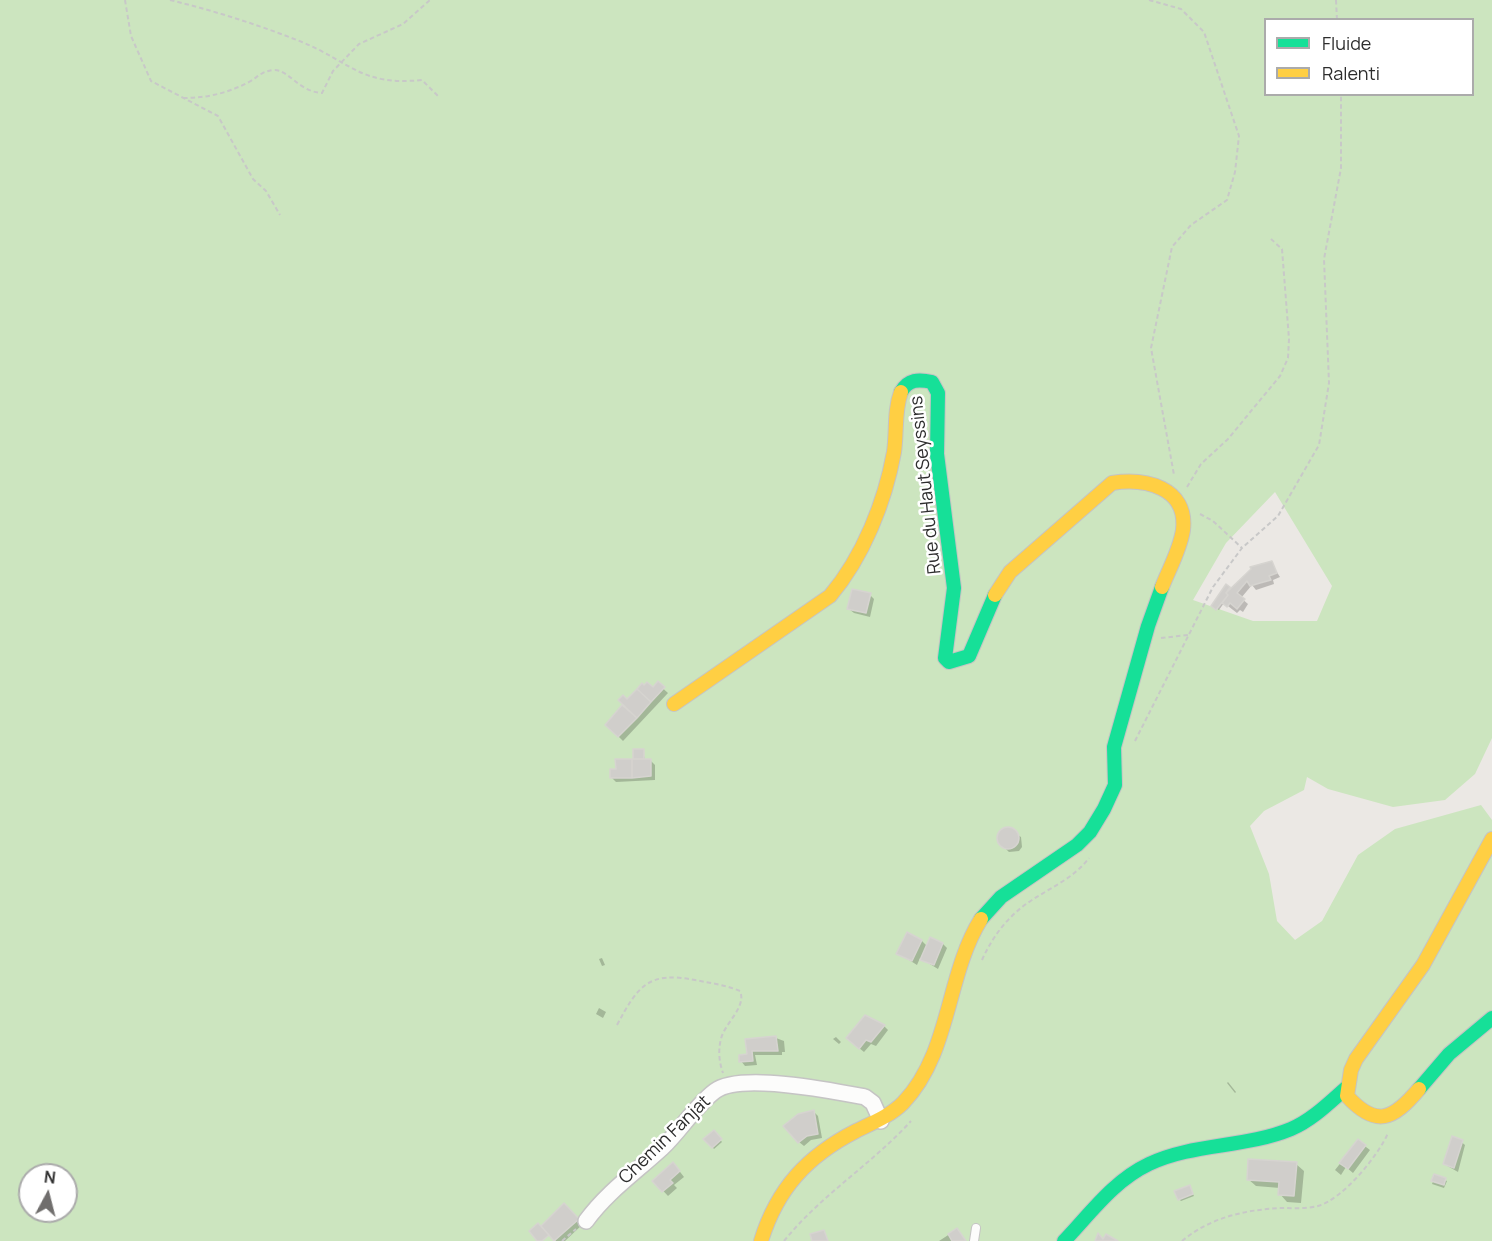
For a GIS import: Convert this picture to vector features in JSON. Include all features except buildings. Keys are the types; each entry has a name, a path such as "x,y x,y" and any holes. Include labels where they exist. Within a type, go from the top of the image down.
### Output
{"street":[{"name":"Rue du Haut Seyssins","path":"674,704 830,596 841,585 865,539 886,479 893,452 900,399 903,388 912,380 922,379 932,382 938,393 937,454 954,588 945,658 949,662 959,661 969,656 999,586 1010,572 1112,483 1129,478 1148,479 1163,486 1179,502"},
{"path":"761,1241 776,1198 802,1166 832,1143 881,1121 908,1096 919,1078 951,1000 965,947 976,927 1003,896 1075,846 1100,818 1115,783 1112,769 1115,746 1144,642 1158,598 1181,540 1182,515 1179,502"},
{"path":"1492,839 1423,965 1356,1059 1346,1088 1347,1096 1357,1110 1373,1118 1392,1116 1410,1101 1459,1043 1492,1018"},
{"name":"Chemin Fanjat","path":"586,1221 610,1192 663,1147 716,1089 732,1084 765,1083 865,1097 873,1103 881,1121"},
{"path":"1064,1241 1123,1180 1149,1164 1174,1155 1270,1137 1293,1129 1346,1088"}],"lane":[{"path":"974,1241 976,1228"}],"path":[{"path":"125,0 131,36 151,81 218,116 253,179 266,191 280,215"},
{"path":"170,0 221,12 304,43 370,78 395,83 422,80 439,97"},
{"path":"183,98 204,98 221,94 250,82 259,73 272,70 283,72 303,89 322,93 340,64 359,44 404,24 429,0"},
{"path":"1149,0 1181,9 1204,32 1239,136 1236,172 1227,200 1191,225 1172,247 1152,348 1179,502"},
{"path":"1336,0 1337,18"},
{"path":"1134,744 1212,587 1242,548 1278,516 1319,445 1329,383 1324,259 1341,168 1341,96"},
{"path":"1179,502 1201,464 1228,439 1280,376 1288,358 1289,339 1282,249 1271,239"},
{"path":"1179,502 1213,521 1242,548"},
{"path":"1144,642 1165,637 1188,636"},
{"path":"980,964 994,936 1018,910 1068,878 1088,861"},
{"path":"617,1025 633,996 648,982 659,977 690,979 740,991 742,1002 721,1037 723,1075 732,1084"},
{"path":"1182,1241 1207,1224 1240,1212 1320,1206 1358,1175 1382,1146 1392,1116"},
{"path":"784,1241 836,1186 903,1129"},
{"path":"562,1241 586,1221"}],"green space":[{"path":"0,0 1492,0 1492,738 1475,774 1445,800 1393,807 1328,789 1307,777 1304,790 1264,811 1250,826 1269,874 1277,921 1295,940 1322,921 1358,855 1395,829 1481,805 1492,820 1492,1241 0,1241","holes":["1275,492 1332,586 1317,621 1253,621 1193,600 1226,543"]}],"traffic: fast":[{"path":"901,392 910,382 923,380 932,382 938,393 937,454 954,588 945,658 949,662 969,656 995,595"},
{"path":"981,919 1001,897 1077,845 1090,832 1104,809 1115,785 1114,747 1148,626 1162,587"},
{"path":"1419,1089 1449,1054 1492,1018"},
{"path":"1064,1241 1113,1189 1136,1171 1183,1152 1256,1140 1291,1129 1313,1116 1346,1088"}],"traffic: slow":[{"path":"674,704 830,596 842,581 871,528 885,490 894,452 896,414 901,392"},
{"path":"995,595 1010,572 1112,483 1125,482 1138,482 1162,488 1179,504 1183,515 1182,537 1162,587"},
{"path":"1419,1089 1401,1108 1384,1116 1367,1113 1347,1096 1351,1070 1356,1059 1423,965 1492,839"},
{"path":"761,1241 776,1205 796,1176 823,1151 892,1112 903,1103 919,1083 940,1038 961,964 981,919"}]}
